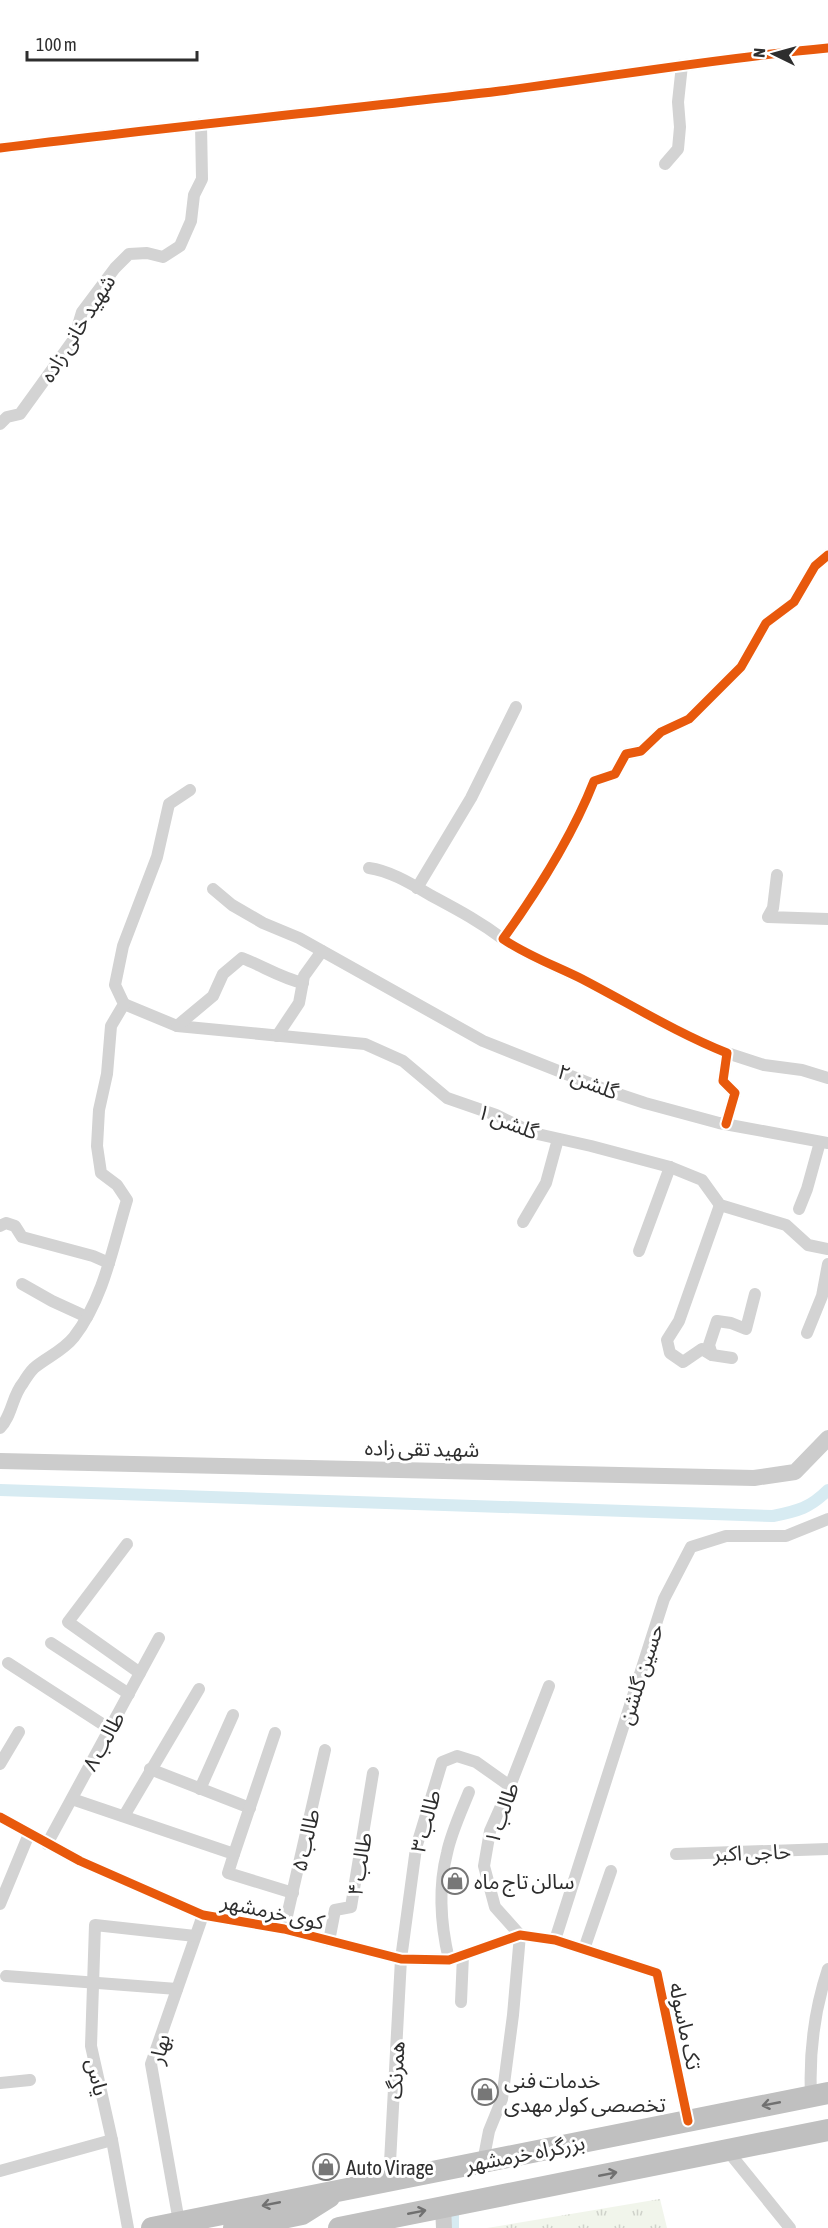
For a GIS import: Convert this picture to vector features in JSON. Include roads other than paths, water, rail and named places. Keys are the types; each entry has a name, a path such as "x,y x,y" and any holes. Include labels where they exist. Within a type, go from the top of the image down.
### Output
{"highway":[{"name":"بزرگراه خرمشهر","path":"152,2228 179,2223 231,2223 337,2191 819,2095"},
{"name":"بزرگراه خرمشهر","path":"339,2228 444,2217 727,2150 828,2130"}],"main road":[{"name":"شهید تقی زاده","path":"0,1461 754,1478 795,1472 828,1438"}],"street":[{"path":"0,148 498,91 763,54 828,48"},
{"path":"665,164 678,149 680,127 678,102 682,65"},
{"name":"شهید خانی زاده","path":"0,424 6,417 20,414 42,385 74,339 82,312 115,267 129,254 147,253 163,257 180,246 191,221 194,195 201,179 201,124"},
{"path":"504,939 541,887 585,806 594,781 615,774 626,754 641,751 661,732 689,719 741,667 766,623 794,602 815,566 828,555"},
{"path":"417,888 471,798 516,707"},
{"path":"0,1428 5,1423 20,1387 34,1369 51,1358 73,1338 87,1317 109,1263 128,1200 117,1185 101,1173 97,1146 99,1110 107,1074 111,1026 124,1004 115,986 123,946 158,856 169,804 190,790"},
{"path":"369,868 379,869 476,919 516,947 580,978 691,1038 764,1065 802,1070 828,1078"},
{"path":"777,875 773,908 768,917 828,919"},
{"name":"گلشن ۲","path":"213,889 232,905 263,923 299,938 483,1041 609,1091 726,1124 824,1142"},
{"path":"277,1036 299,1003 304,976 322,951"},
{"path":"177,1026 213,996 223,974 242,958 286,979 303,983"},
{"name":"گلشن ۱","path":"124,1004 177,1026 365,1044 402,1061 447,1098 496,1115 533,1133 670,1167 702,1180 720,1205"},
{"path":"726,1124 735,1093 723,1081 727,1053"},
{"path":"524,1222 546,1183 558,1138"},
{"path":"799,1209 824,1142"},
{"path":"639,1251 670,1167"},
{"path":"732,1358 712,1355 702,1349 683,1362 670,1353 667,1340 679,1321 720,1205 786,1225 808,1245 828,1249"},
{"path":"0,1226 6,1223 15,1227 22,1237 93,1256 109,1263"},
{"path":"807,1333 822,1296 828,1264"},
{"path":"22,1284 87,1317"},
{"path":"712,1355 709,1345 717,1321 746,1329 755,1294"},
{"name":"حسین گلشن","path":"555,1940 664,1599 691,1547 726,1536 786,1536 828,1519"},
{"path":"127,1544 68,1622 140,1673"},
{"name":"طالب ۸","path":"47,1844 159,1638"},
{"path":"51,1643 129,1694"},
{"path":"8,1663 110,1729"},
{"name":"طالب ۱","path":"520,1935 495,1907 484,1866 490,1831 549,1686"},
{"path":"124,1816 199,1689"},
{"path":"200,1789 233,1714"},
{"path":"0,1764 19,1732"},
{"path":"275,1733 228,1873 293,1893"},
{"name":"طالب ۵","path":"284,1929 325,1750"},
{"name":"طالب ۳","path":"400,1959 416,1848 442,1762 457,1756 476,1762 510,1785"},
{"path":"150,1769 250,1808"},
{"name":"طالب ۴","path":"329,1941 335,1910 351,1906 373,1773"},
{"path":"449,1960 442,1911 444,1864 469,1792"},
{"path":"72,1799 234,1854"},
{"name":"کوی خرمشهر","path":"0,1817 80,1862 203,1915 284,1929 400,1959 449,1960 520,1935 555,1940"},
{"path":"0,1904 29,1834"},
{"name":"حاجی اکبر","path":"676,1854 828,1849"},
{"path":"584,1949 611,1871"},
{"name":"بهار","path":"179,2223 151,2064 203,1915"},
{"name":"یاس","path":"128,2228 112,2140 91,2046 95,1925 195,1936"},
{"path":"483,2162 489,2131 502,2099 520,1935"},
{"name":"تک ماسوله","path":"555,1940 657,1973 688,2121"},
{"path":"461,2002 463,1955"},
{"name":"همرنگ","path":"389,2181 400,1959"},
{"path":"819,2095 810,2065 813,2028 820,1992 828,1969"},
{"path":"6,1976 177,1989"},
{"path":"0,2083 30,2080"},
{"path":"0,2171 112,2140"},
{"path":"727,2150 790,2228"}],"waterway":[{"path":"0,1490 773,1516 803,1508 828,1490"},
{"path":"453,2215 453,2228"}],"place":[{"name":"سالن تاج ماه","path":"455,1881"},
{"name":"خدمات فنی تخصصی کولر مهدی","path":"485,2092"},
{"name":"Auto Virage","path":"326,2167"}]}
